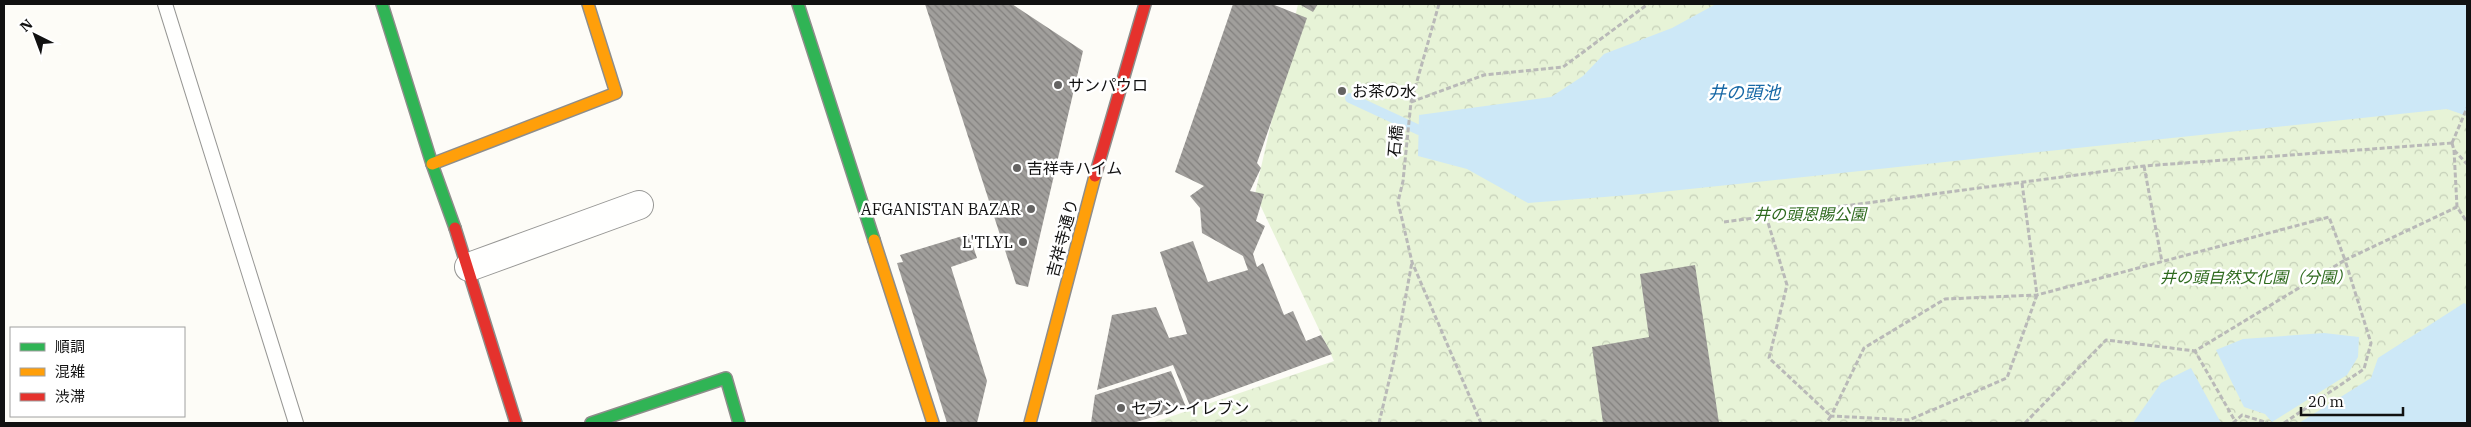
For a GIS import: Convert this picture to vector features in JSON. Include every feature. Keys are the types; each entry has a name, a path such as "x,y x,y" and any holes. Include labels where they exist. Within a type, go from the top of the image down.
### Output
{"street":[{"path":"382,4 432,164 469,267 516,423"},
{"path":"432,164 616,93 588,4"},
{"path":"798,4 933,423"},
{"name":"吉祥寺通り","path":"1030,423 1103,147 1145,4"},
{"path":"469,267 639,205"},
{"path":"591,423 726,378 739,423"}],"lane":[{"path":"165,4 296,423"}],"path":[{"name":"石橋","path":"1412,262 1398,202 1404,181 1411,102 1439,4"},
{"path":"1411,102 1484,75 1563,67 1648,4"},
{"path":"2467,108 2452,143 2457,207 2467,222"},
{"path":"1724,222 2144,166 2452,143"},
{"path":"2454,150 2467,164"},
{"path":"2144,166 2162,262"},
{"path":"1766,216 1786,285 1769,358 1831,416 1908,420 2007,378 2038,295 2022,183"},
{"path":"2025,423 2106,340 2196,351 2345,260 2457,207"},
{"path":"1826,423 1864,348 1945,299 2038,295 2329,217 2345,260 2371,343 2364,369 2284,423"},
{"path":"1379,423 1394,360 1412,262"},
{"path":"1412,262 1481,423"},
{"path":"2196,351 2234,422 2242,415 2268,423"}],"green space":[{"name":"井の頭恩賜公園","path":"1298,4 2467,4 2467,423 1152,423 1334,361 1255,194"}],"water":[{"name":"井の頭池","path":"1716,4 2467,4 2467,116 2447,109 1642,194 1528,203 1467,169 1418,156 1419,115 1551,97 1583,76 1604,54 1672,28"},
{"path":"2464,303 2467,305 2467,423 2299,423 2371,378 2378,358"},
{"path":"2324,333 2359,337 2358,357 2347,375 2272,422 2265,414 2244,407 2216,350 2243,339"},
{"path":"2191,368 2221,423 2133,423 2161,383"}],"building":[{"name":"吉祥寺ハイム","path":"925,4 1012,4 1083,51 1028,287 1016,284"},
{"path":"1233,4 1272,4 1307,18 1257,163 1261,168 1250,191 1264,194 1256,221 1265,226 1253,254 1257,267 1263,263 1284,315 1293,311 1306,341 1321,335 1332,354 1190,406 1173,365 1097,390 1112,315 1156,307 1169,338 1187,334 1160,252 1193,241 1208,282 1248,270 1243,256 1202,233 1200,208 1190,196 1204,186 1175,172"},
{"path":"1299,4 1318,4 1313,12"},
{"path":"969,234 977,258 951,267 987,381 977,423 947,423 897,263 903,262 900,255"},
{"path":"1695,265 1719,423 1603,423 1592,347 1649,337 1640,274"},
{"path":"1171,371 1186,407 1133,423 1091,423 1095,395"}],"waterway":[{"path":"1350,98 1419,130"}],"traffic: fast":[{"path":"382,4 432,164 455,228"},
{"path":"798,4 874,240"},
{"path":"591,423 726,378 739,423"}],"traffic: slow":[{"path":"432,164 616,93 588,4"},
{"path":"1030,423 1095,176"},
{"path":"874,240 933,423"}],"traffic: jam":[{"path":"1095,176 1145,4"},
{"path":"455,228 516,423"}],"place":[{"name":"サンパウロ","path":"1058,85"},
{"name":"お茶の水","path":"1342,91"},
{"name":"吉祥寺ハイム","path":"1017,168"},
{"name":"AFGANISTAN BAZAR","path":"1031,209"},
{"name":"L'TLYL","path":"1023,242"},
{"name":"セブン-イレブン","path":"1121,408"}],"park label":[{"name":"井の頭自然文化園（分園）","path":"2256,277"}]}
